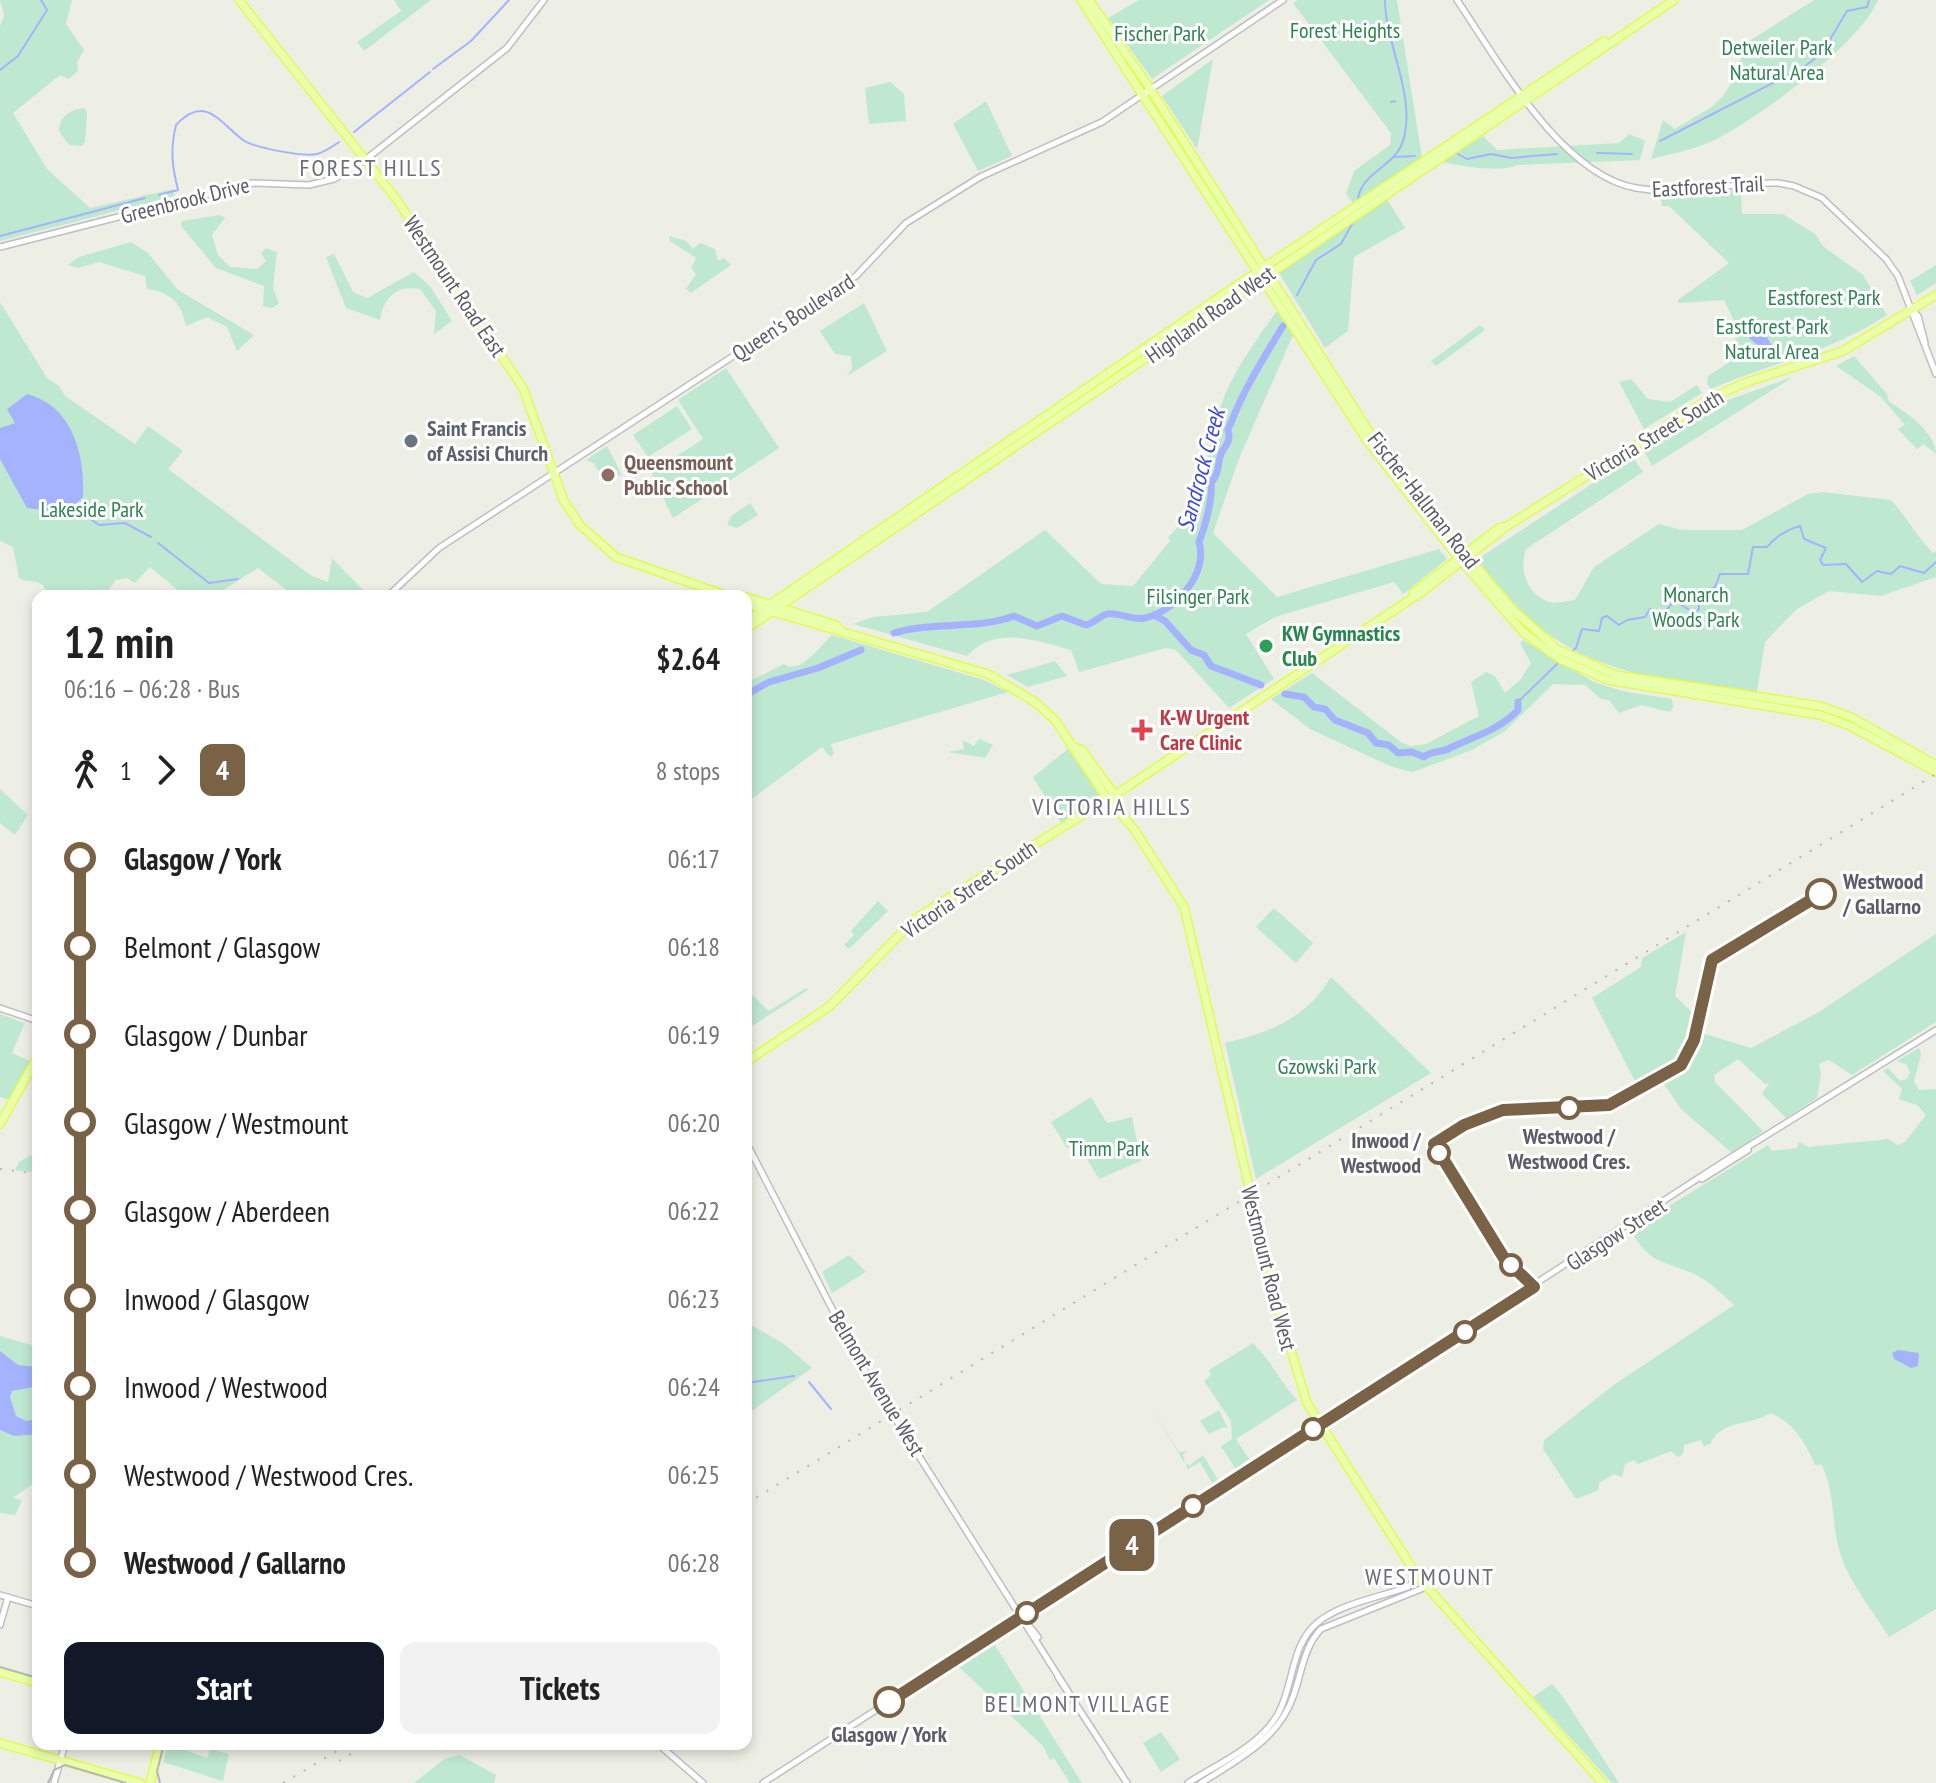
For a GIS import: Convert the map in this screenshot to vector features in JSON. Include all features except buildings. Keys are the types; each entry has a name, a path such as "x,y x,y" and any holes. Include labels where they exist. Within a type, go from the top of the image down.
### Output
{"main road":[{"name":"Westmount Road East","path":"239,0 416,227 527,393 555,474"},
{"name":"Fischer-Hallman Road","path":"1081,0 1149,94"},
{"name":"Fischer-Hallman Road","path":"1089,0 1372,436 1463,557 1555,651 1576,664 1623,684 1820,715 1936,765"},
{"name":"Highland Road West","path":"752,624 769,608 1666,0"},
{"name":"Highland Road West","path":"1523,98 1674,0"},
{"name":"Highland Road West","path":"752,618 792,597 1263,272"},
{"name":"Victoria Street South","path":"752,1058 830,1006 916,918 1112,798 1406,600 1507,526 1706,401 1744,383 1843,351 1936,295"},
{"path":"555,474 564,501 605,550 627,563 710,590"},
{"path":"792,597 792,605 800,614"},
{"name":"Westmount Road West","path":"752,600 834,632 840,630"},
{"name":"Westmount Road West","path":"752,605 800,614 836,625 840,630 988,674 1035,702 1055,720 1074,747 1082,750 1170,880 1192,930 1290,1355 1304,1396 1418,1577 1603,1783"},
{"name":"Fischer-Hallman Road","path":"1925,762 1936,772"},
{"path":"0,1124 32,1067"},
{"path":"0,1672 32,1681"},
{"path":"0,1743 140,1783"},
{"path":"150,1783 158,1750"}],"street":[{"name":"Greenbrook Drive","path":"0,247 252,183 322,182 345,174 507,48 544,0"},
{"name":"Queen's Boulevard","path":"394,590 439,548 856,276 895,231 924,211 980,177 1092,128 1149,94 1283,0"},
{"name":"Eastforest Trail","path":"1457,0 1523,98 1581,161 1607,180 1657,190 1778,183 1813,193 1886,259 1898,276 1936,374"},
{"path":"0,1008 32,1019"},
{"name":"Glasgow Street","path":"763,1783 1936,1030"},
{"name":"Belmont Avenue West","path":"752,1154 860,1363 1127,1783"},
{"path":"1188,1783 1250,1744 1273,1722 1291,1681 1299,1647 1319,1621 1408,1587 1418,1577"},
{"path":"1201,1783 1273,1732 1290,1705 1310,1642 1321,1629 1426,1587"},
{"path":"0,1595 32,1604"},
{"path":"0,1625 8,1597"},
{"name":"Belmont Avenue West","path":"1022,1617 1046,1650 1049,1661"},
{"path":"54,1783 64,1750"},
{"path":"665,1750 703,1783"}],"green space":[{"path":"0,0 72,0 66,24 84,50 77,62 78,71 69,79 60,75 13,113 47,169 90,208 173,189 175,196 0,241 0,26 4,15"},
{"path":"394,0 431,0 364,51 357,42 401,11"},
{"name":"Fischer Park","path":"1139,0 1269,0 1152,79 1108,18"},
{"name":"Forest Heights","path":"1298,0 1397,0 1422,158 1353,203 1346,194 1354,171 1390,145 1391,133 1293,3"},
{"name":"Detweiler Park Natural Area","path":"1814,0 1878,0 1851,38 1778,100 1710,142 1651,159 1663,120 1675,129 1713,106 1734,79 1746,43"},
{"path":"1213,59 1197,149 1162,96"},
{"path":"890,82 904,94 906,121 869,124 865,88"},
{"path":"986,101 1012,156 978,171 953,124"},
{"path":"84,108 87,112 85,142 82,146 69,145 59,131 61,121 70,112"},
{"path":"1629,134 1645,141 1640,160 1517,165 1491,169 1443,162 1483,136 1497,150 1619,143"},
{"name":"Eastforest Park","path":"1741,189 1742,214 1783,214 1815,234 1824,247 1863,275 1887,315 1823,348 1711,389 1707,384 1708,376 1733,360 1737,327 1724,300 1678,303 1678,300 1729,263 1669,206 1662,206 1660,195"},
{"path":"1387,199 1405,228 1354,257 1348,331 1325,348 1279,273"},
{"path":"220,215 225,218 212,235 218,255 230,267 257,269 266,261 261,253 266,248 277,252 273,288 279,304 271,308 263,306 264,286 216,268 181,226 182,221"},
{"path":"669,236 686,241 693,249 700,243 715,249 718,261 724,258 731,265 691,293 686,289 696,274 691,268 696,258 670,241"},
{"path":"131,242 148,253 178,290 254,335 237,351 227,327 207,317 186,326 174,300 147,289 145,276 99,262 78,268 68,265 79,257"},
{"path":"334,254 353,292 367,298 414,272 430,286 452,321 434,334 436,311 420,289 412,288 392,294 380,320 346,308 326,257"},
{"path":"1936,265 1936,283 1917,295 1910,281"},
{"name":"Lakeside Park","path":"0,302 47,378 59,386 65,396 135,444 148,426 183,451 168,469 312,576 328,582 332,558 363,590 286,590 258,568 223,590 178,590 150,567 135,583 127,578 116,580 108,590 45,590 39,583 19,578 13,547 0,541"},
{"path":"864,303 887,351 847,376 852,369 851,356 835,354 820,331"},
{"name":"Filsinger Park","path":"1277,311 1293,335 1238,461 1213,533 1277,597 1439,549 1447,559 1403,594 1394,582 1275,617 1246,634 1274,679 1229,708 1176,650 1166,648 1079,672 1071,650 1030,639 990,641 967,656 853,624 873,617 927,612 1045,530 1101,584 1133,586 1170,541 1168,537 1191,506 1227,390"},
{"path":"1480,325 1485,330 1436,366 1431,361"},
{"path":"1854,356 1887,394 1889,402 1926,431 1936,454 1924,444 1917,449 1898,429 1905,425 1881,397 1836,366"},
{"path":"726,368 779,448 673,518 651,473 703,439 678,400"},
{"path":"1793,377 1652,466 1644,451 1725,401"},
{"path":"1631,379 1648,399 1670,402 1697,385 1702,393 1644,429 1619,382"},
{"path":"677,406 692,429 648,457 633,435"},
{"path":"607,446 622,475 603,477 593,463 586,460"},
{"name":"Monarch Woods Park","path":"1633,457 1643,472 1526,549 1523,565 1526,580 1541,598 1552,603 1575,600 1594,567 1659,524 1682,530 1742,530 1808,494 1823,492 1891,500 1927,547 1933,553 1936,551 1936,577 1881,596 1829,591 1797,609 1765,642 1757,692 1654,678 1590,658 1560,642 1533,622 1492,578 1479,558"},
{"path":"750,503 758,515 737,528 727,525 731,516"},
{"path":"832,635 984,680 1008,692 831,744 834,754 830,757 822,747 752,799 752,680 784,664 789,667 800,665"},
{"path":"1523,640 1594,682 1622,691 1672,699 1673,707 1670,712 1641,705 1619,713 1609,700 1601,699 1585,685 1553,684 1505,731 1472,750 1413,772 1392,767 1310,729 1271,699 1312,673 1402,743 1411,746 1426,744 1479,716 1471,682 1486,672 1495,676 1505,693 1520,680 1531,663 1520,643"},
{"path":"1055,661 1067,676 1028,687 1007,675"},
{"path":"979,739 993,745 985,758 948,752 964,749 963,740 974,746"},
{"path":"1068,749 1099,794 1098,798 1061,823 1033,777"},
{"path":"0,789 28,815 15,835 0,823"},
{"path":"878,901 888,911 849,949 844,945 854,935 851,931"},
{"path":"1274,908 1313,943 1296,963 1256,927"},
{"path":"1686,932 1675,996 1693,1013 1684,1052 1672,1065 1637,1085 1592,998 1641,967 1642,958"},
{"path":"1936,934 1936,1022 1852,1075 1829,1060 1819,1064 1821,1075 1817,1098 1786,1118 1762,1094 1769,1083 1765,1084 1738,1059 1714,1075 1715,1082 1763,1131 1732,1153 1681,1109 1663,1082 1692,1063 1702,1033 1751,1048 1819,1012"},
{"name":"Gzowski Park","path":"1331,977 1431,1073 1256,1179 1225,1043 1286,1022 1310,1003"},
{"path":"806,988 808,990 752,1026 752,995 769,1011"},
{"path":"0,1014 25,1023 12,1053 30,1061 9,1100 0,1097"},
{"path":"1919,1048 1921,1055 1914,1081 1919,1090 1936,1089 1936,1609 1889,1637 1845,1567 1822,1465 1815,1465 1798,1434 1779,1417 1771,1413 1729,1426 1710,1444 1704,1446 1701,1440 1684,1445 1683,1454 1678,1457 1671,1451 1638,1464 1634,1460 1625,1464 1622,1477 1614,1474 1599,1483 1599,1490 1576,1499 1543,1449 1544,1440 1615,1384 1734,1305 1699,1277 1664,1263 1644,1250 1630,1230 1768,1145 1772,1151 1797,1148 1799,1142 1809,1147 1889,1139 1897,1145 1905,1142 1926,1115 1917,1105 1899,1099 1902,1089 1883,1071 1888,1068 1900,1081 1907,1079 1910,1073 1907,1065 1897,1061"},
{"name":"Timm Park","path":"1091,1097 1107,1123 1132,1117 1141,1161 1099,1179 1077,1142 1067,1148 1051,1122"},
{"path":"32,1155 32,1172 15,1170 19,1162"},
{"path":"849,1255 866,1272 832,1293 822,1272"},
{"path":"752,1325 784,1344 812,1368 752,1411"},
{"path":"0,1336 32,1345 32,1484 13,1498 22,1500 15,1515 0,1513"},
{"path":"1253,1343 1297,1400 1236,1439 1251,1462 1237,1471 1221,1446 1232,1439 1231,1421 1204,1381 1211,1375 1209,1370"},
{"path":"1153,1410 1179,1452 1188,1451 1183,1454 1185,1464"},
{"path":"1219,1410 1228,1429 1224,1427 1209,1434 1200,1421"},
{"path":"1203,1455 1220,1483 1214,1486 1200,1462 1188,1469 1185,1464 1190,1465"},
{"path":"993,1642 1082,1783 1070,1783 1054,1758 1050,1760 1043,1746 958,1666"},
{"path":"1552,1684 1619,1783 1612,1783 1533,1697"},
{"path":"1161,1732 1180,1759 1161,1772 1143,1743"},
{"path":"166,1750 185,1750 207,1758 210,1750 229,1754 223,1781 163,1762"},
{"path":"460,1755 496,1775 494,1783 414,1783 444,1759"}],"water":[{"path":"1751,325 1764,332 1778,356 1775,360 1749,338"},
{"path":"27,394 55,409 73,434 78,449 83,497 66,513 27,508 0,459 0,428 15,423 7,409"},
{"path":"1898,1350 1919,1353 1918,1366 1911,1368 1894,1359 1892,1353"},
{"path":"0,1351 18,1365 32,1366 32,1387 12,1391 10,1397 16,1416 26,1421 32,1420 32,1434 14,1436 0,1430"}],"waterway":[{"path":"0,70 18,56 47,10 41,0"},
{"path":"433,69 471,41 509,0"},
{"name":"Sandrock Creek","path":"1358,198 1366,181 1399,150 1406,124 1403,88 1386,17 1385,0"},
{"path":"1660,141 1804,67 1822,53 1847,11 1867,7 1869,0"},
{"path":"354,132 430,72"},
{"path":"1391,102 1395,101"},
{"path":"159,195 178,190 172,158 176,125 195,111 212,114 243,140 268,149 317,154 339,142"},
{"path":"1597,153 1632,154"},
{"path":"1458,154 1467,159 1491,154 1511,158 1557,154"},
{"path":"1394,157 1415,156"},
{"path":"0,236 145,198"},
{"name":"Sandrock Creek","path":"1297,295 1316,260 1341,244 1352,224"},
{"name":"Sandrock Creek","path":"894,633 924,627 985,623 1014,616 1037,626 1062,616 1086,625 1107,614 1140,619 1168,608 1187,589 1199,566 1199,542 1208,512 1211,483 1228,442 1228,429 1283,326"},
{"path":"74,507 99,525 125,523 151,537"},
{"path":"1570,653 1576,648 1582,629 1599,631 1602,618 1607,616 1619,625 1627,620 1645,617 1650,609 1663,614 1674,601 1695,613 1699,609 1698,596 1715,587 1720,574 1748,574 1753,547 1767,547 1782,534 1800,526 1804,539 1826,548 1820,560 1823,565 1846,564 1862,582 1877,571 1891,574 1900,566 1924,573 1936,562"},
{"path":"158,543 209,583 238,579"},
{"path":"1154,615 1165,621 1191,650 1204,655 1211,666 1261,685"},
{"path":"752,692 769,682 818,668 861,650"},
{"path":"1518,702 1559,662"},
{"path":"1285,694 1304,697 1314,707 1325,709 1335,720 1368,733 1376,743 1389,745 1398,753 1412,752 1424,757 1493,728 1518,710 1518,702"},
{"path":"752,1382 794,1376"},
{"path":"809,1382 831,1409"}],"tram line":[{"path":"0,1667 32,1676"},
{"path":"160,1783 157,1771 162,1750"},
{"path":"48,1783 54,1770 65,1765 126,1783"}],"railway":[{"path":"752,1500 1936,774"},
{"path":"0,1169 32,1173"},
{"path":"283,1783 339,1750"},
{"path":"339,1761 357,1750"}],"bus line":[{"name":"4","path":"889,1702 1534,1287 1504,1258 1434,1144 1464,1125 1503,1110 1609,1105 1681,1065 1690,1053 1694,1040 1706,973 1712,960 1821,894"}],"place":[{"name":"Saint Francis of Assisi Church","path":"411,441"},
{"name":"Queensmount Public School","path":"608,475"},
{"name":"KW Gymnastics Club","path":"1266,646"},
{"name":"K-W Urgent Care Clinic","path":"1142,730"},
{"name":"Westwood / Gallarno","path":"1821,894"},
{"name":"Westwood / Westwood Cres.","path":"1569,1108"},
{"name":"Inwood / Westwood","path":"1439,1153"},
{"name":"Glasgow / York","path":"889,1702"}],"district":[{"name":"FOREST HILLS","path":"371,168"},
{"name":"VICTORIA HILLS","path":"1112,807"},
{"name":"WESTMOUNT","path":"1430,1577"},
{"name":"BELMONT VILLAGE","path":"1078,1704"}],"park label":[{"name":"Eastforest Park Natural Area","path":"1772,338"}]}
